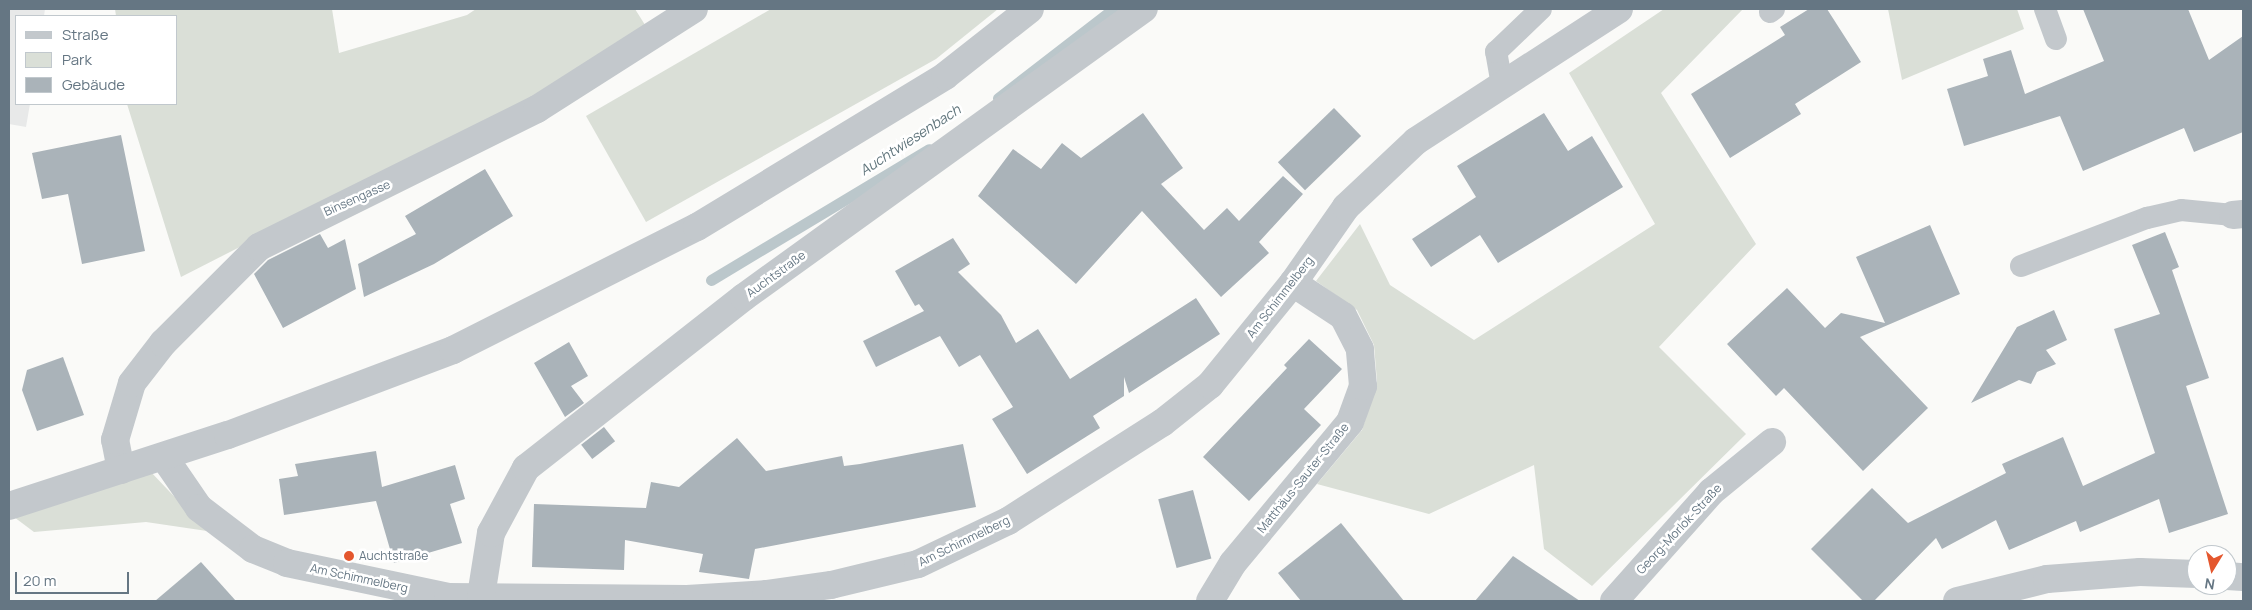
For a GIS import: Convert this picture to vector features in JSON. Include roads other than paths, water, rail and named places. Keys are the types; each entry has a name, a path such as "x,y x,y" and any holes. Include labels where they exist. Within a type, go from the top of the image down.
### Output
{"street":[{"name":"Binsengasse","path":"121,470 115,440 132,383 163,343 260,247 537,109 694,9"},
{"path":"9,506 164,456 453,350 697,227 945,76 1030,9"},
{"name":"Auchtstraße","path":"481,596 491,533 526,468 744,297 1144,9"},
{"name":"Am Schimmelberg","path":"164,456 199,508 253,549 287,563 449,599 481,596 687,599 766,594 831,585 918,564 1008,521 1162,423 1210,384 1293,283 1346,207 1416,140 1619,9"},
{"name":"Matthäus-Sauter-Straße","path":"1210,601 1233,564 1350,422 1363,386 1360,349 1343,316 1293,283"},
{"name":"Georg-Morlok-Straße","path":"1614,601 1710,492 1772,442"},
{"path":"1957,601 2047,579 2140,572 2187,574"}],"lane":[{"path":"1502,85 1496,52 1541,9"},
{"path":"2045,9 2056,39"},
{"path":"2021,266 2147,218 2181,210 2238,214"}],"waterway":[{"name":"Auchtwiesenbach","path":"998,98 1113,9"},
{"name":"Auchtwiesenbach","path":"711,280 929,149"}],"place":[{"name":"Auchtstraße","path":"349,556"}]}
